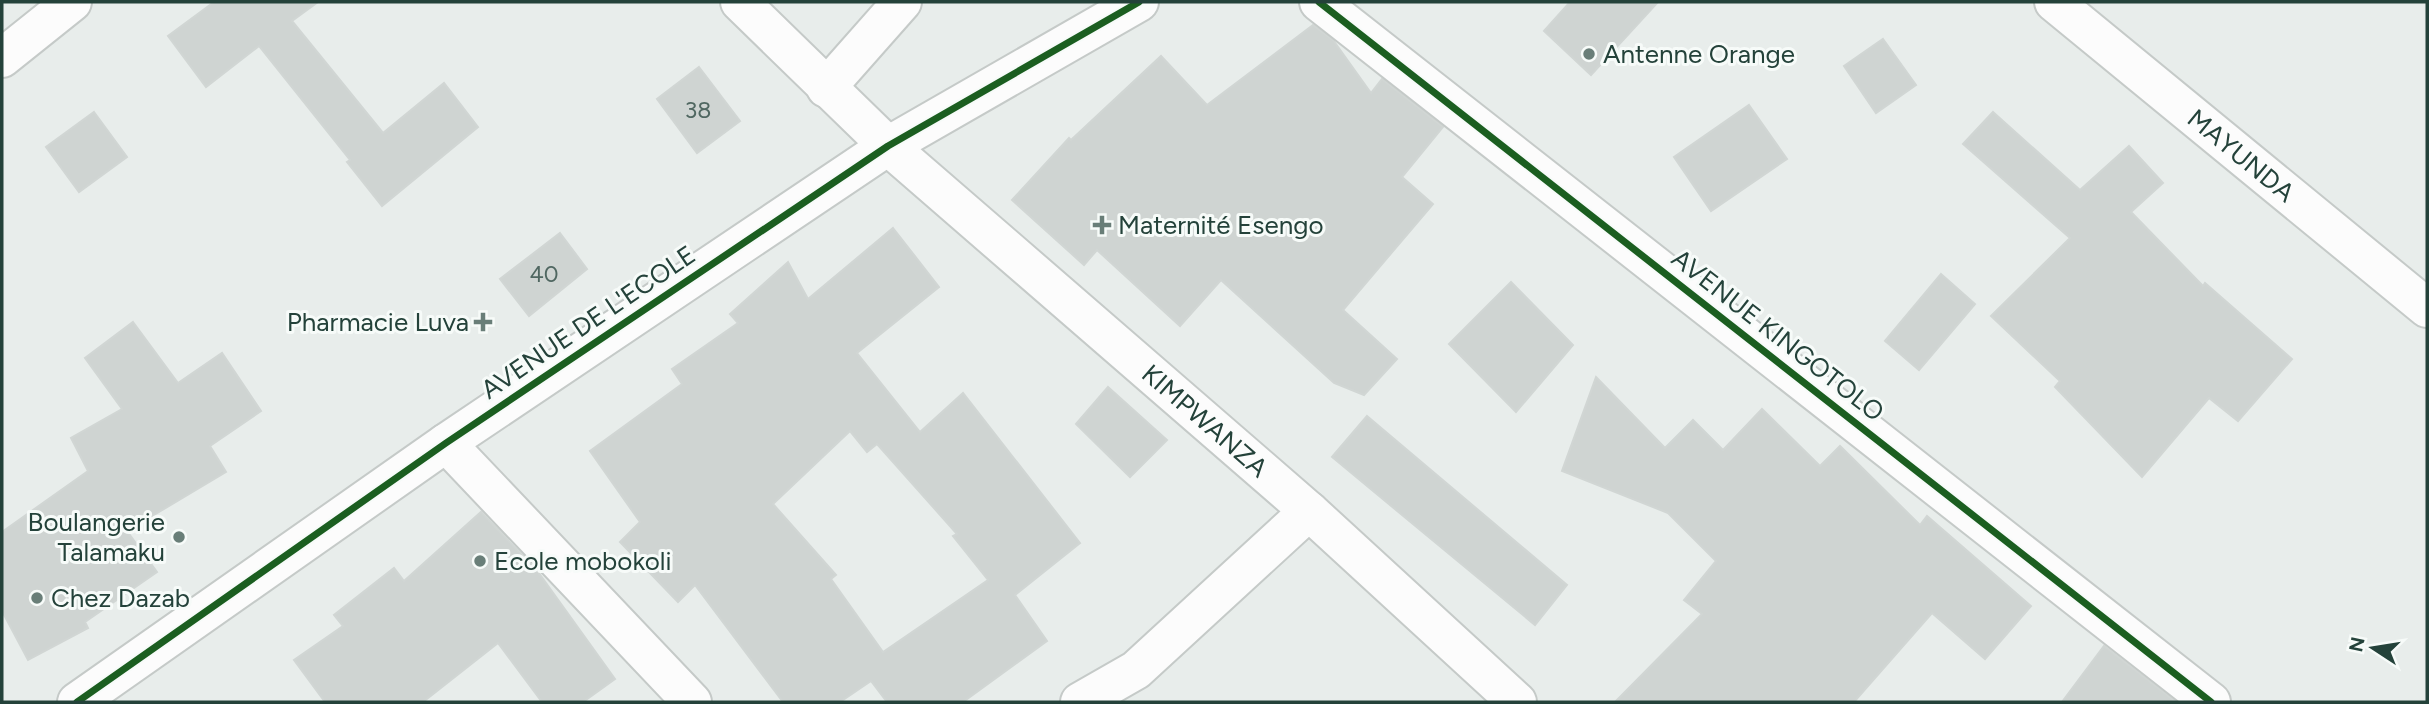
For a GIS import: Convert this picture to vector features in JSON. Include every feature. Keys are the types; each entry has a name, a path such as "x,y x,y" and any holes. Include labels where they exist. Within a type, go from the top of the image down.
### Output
{"street":[{"path":"2,58 72,2"},
{"name":"KIMPWANZA","path":"740,2 771,18 826,88 888,146 1309,510 1517,702"},
{"path":"826,88 902,2"},
{"name":"AVENUE DE L'ECOLE","path":"77,702 446,443 888,146 1139,2"},
{"name":"AVENUE KINGOTOLO","path":"1319,2 2211,702"},
{"name":"MAYUNDA","path":"2054,2 2427,309"},
{"path":"446,443 692,702"},
{"path":"1080,702 1136,670 1309,510"}],"building":[{"path":"214,2 318,2 292,21 383,133 444,83 478,127 382,206 347,162 350,160 259,46 206,87 168,36"},
{"name":"Antenne Orange","path":"1570,2 1658,2 1591,75 1544,31"},
{"path":"1313,25 1333,40 1371,93 1382,79 1443,127 1402,177 1433,204 1343,310 1397,359 1364,395 1334,383 1221,280 1180,326 1097,250 1084,265 1012,200 1069,138 1071,140 1161,56 1207,105"},
{"path":"1883,39 1916,85 1876,113 1844,66"},
{"path":"699,67 740,121 697,153 657,99"},
{"path":"1749,105 1787,159 1711,211 1674,157"},
{"path":"94,112 127,157 79,192 46,147"},
{"path":"1993,112 2080,190 2129,146 2163,183 2131,212 2203,286 2205,283 2292,359 2238,421 2209,398 2142,477 2055,387 2060,381 1991,316 2070,238 1963,144"},
{"path":"893,228 939,287 857,353 920,432 963,393 1080,543 1015,595 1047,641 963,702 887,702 871,681 840,702 783,702 695,585 678,602 620,542 640,522 590,451 682,384 672,369 738,323 730,314 788,262 808,299","holes":["850,431 867,452 877,444 957,534 953,536 988,580 883,652 831,579 836,575 773,504"]},
{"path":"560,233 587,269 529,316 500,279"},
{"path":"1941,274 1975,304 1919,370 1885,341"},
{"path":"1511,282 1573,345 1516,412 1449,344"},
{"path":"133,322 178,383 222,353 261,411 210,446 226,472 127,531 157,572 85,622 88,628 28,660 2,611 2,532 88,471 71,438 122,409 85,358"},
{"path":"1596,377 1665,448 1693,420 1723,450 1762,409 1820,466 1840,446 1920,525 1927,516 2031,606 1985,659 1932,613 1854,702 1615,702 1702,614 1684,600 1716,561 1668,513 1562,471"},
{"path":"1108,387 1167,440 1130,477 1076,424"},
{"path":"1367,416 1567,585 1535,625 1332,457"},
{"path":"481,512 538,572 615,679 583,702 542,702 498,643 423,702 325,702 294,660 343,626 334,615 394,568 404,581"},
{"path":"2104,646 2176,702 2062,702"}],"cycle path":[{"path":"77,702 446,443 888,146 1139,2"},
{"path":"1319,2 2211,702"}],"place":[{"name":"Antenne Orange","path":"1589,54"},
{"name":"Maternité Esengo","path":"1102,225"},
{"name":"Pharmacie Luva","path":"483,322"},
{"name":"Boulangerie Talamaku","path":"179,537"},
{"name":"Ecole mobokoli","path":"480,561"},
{"name":"Chez Dazab","path":"37,598"}]}
